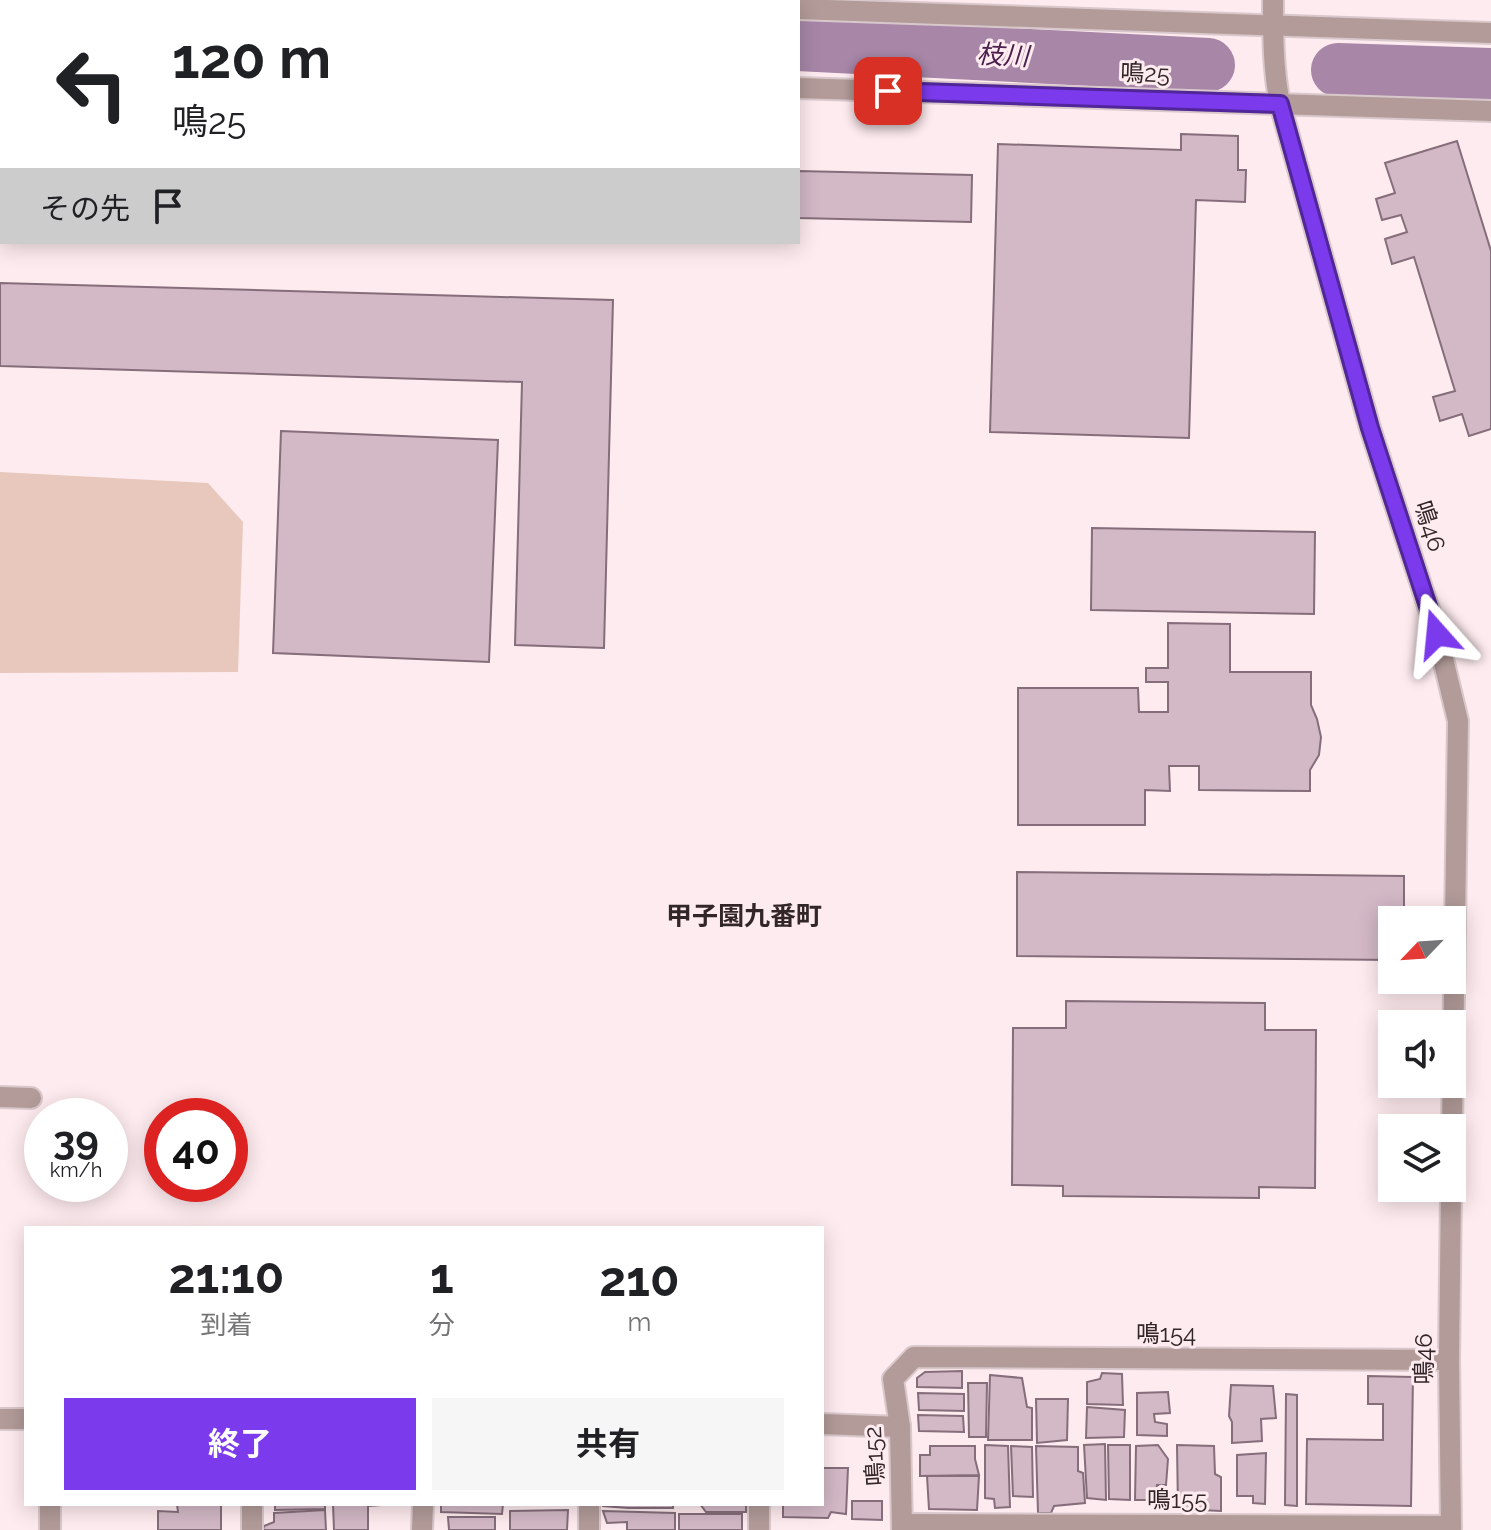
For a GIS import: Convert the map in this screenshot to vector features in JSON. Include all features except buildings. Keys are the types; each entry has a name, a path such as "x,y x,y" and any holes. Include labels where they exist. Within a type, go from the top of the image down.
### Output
{"street":[{"name":"鳴46","path":"1273,0 1275,72 1280,104 1370,428 1437,634 1458,721 1452,1114"},
{"path":"800,9 1491,33"},
{"name":"鳴25","path":"800,88 1491,111"},
{"path":"0,1097 31,1098"},
{"name":"鳴46","path":"1451,1202 1451,1528"},
{"name":"鳴154","path":"893,1379 914,1357 1449,1360"},
{"name":"鳴152","path":"893,1379 900,1427 902,1527"},
{"path":"0,1419 24,1419"},
{"path":"824,1424 900,1427"},
{"path":"50,1506 50,1530"},
{"path":"252,1506 252,1530"},
{"path":"422,1530 423,1506"},
{"path":"589,1506 589,1530"},
{"path":"759,1506 759,1530"},
{"name":"鳴155","path":"902,1527 1451,1528"}],"shaded area":[{"path":"0,472 208,483 243,522 238,672 0,673"}],"waterway":[{"name":"枝川","path":"800,44 1208,65"},
{"name":"枝川","path":"1338,70 1491,75"}],"district":[{"name":"甲子園九番町","path":"744,916"}],"route":[{"path":"888,91 1280,104 1370,428 1437,634"}]}
